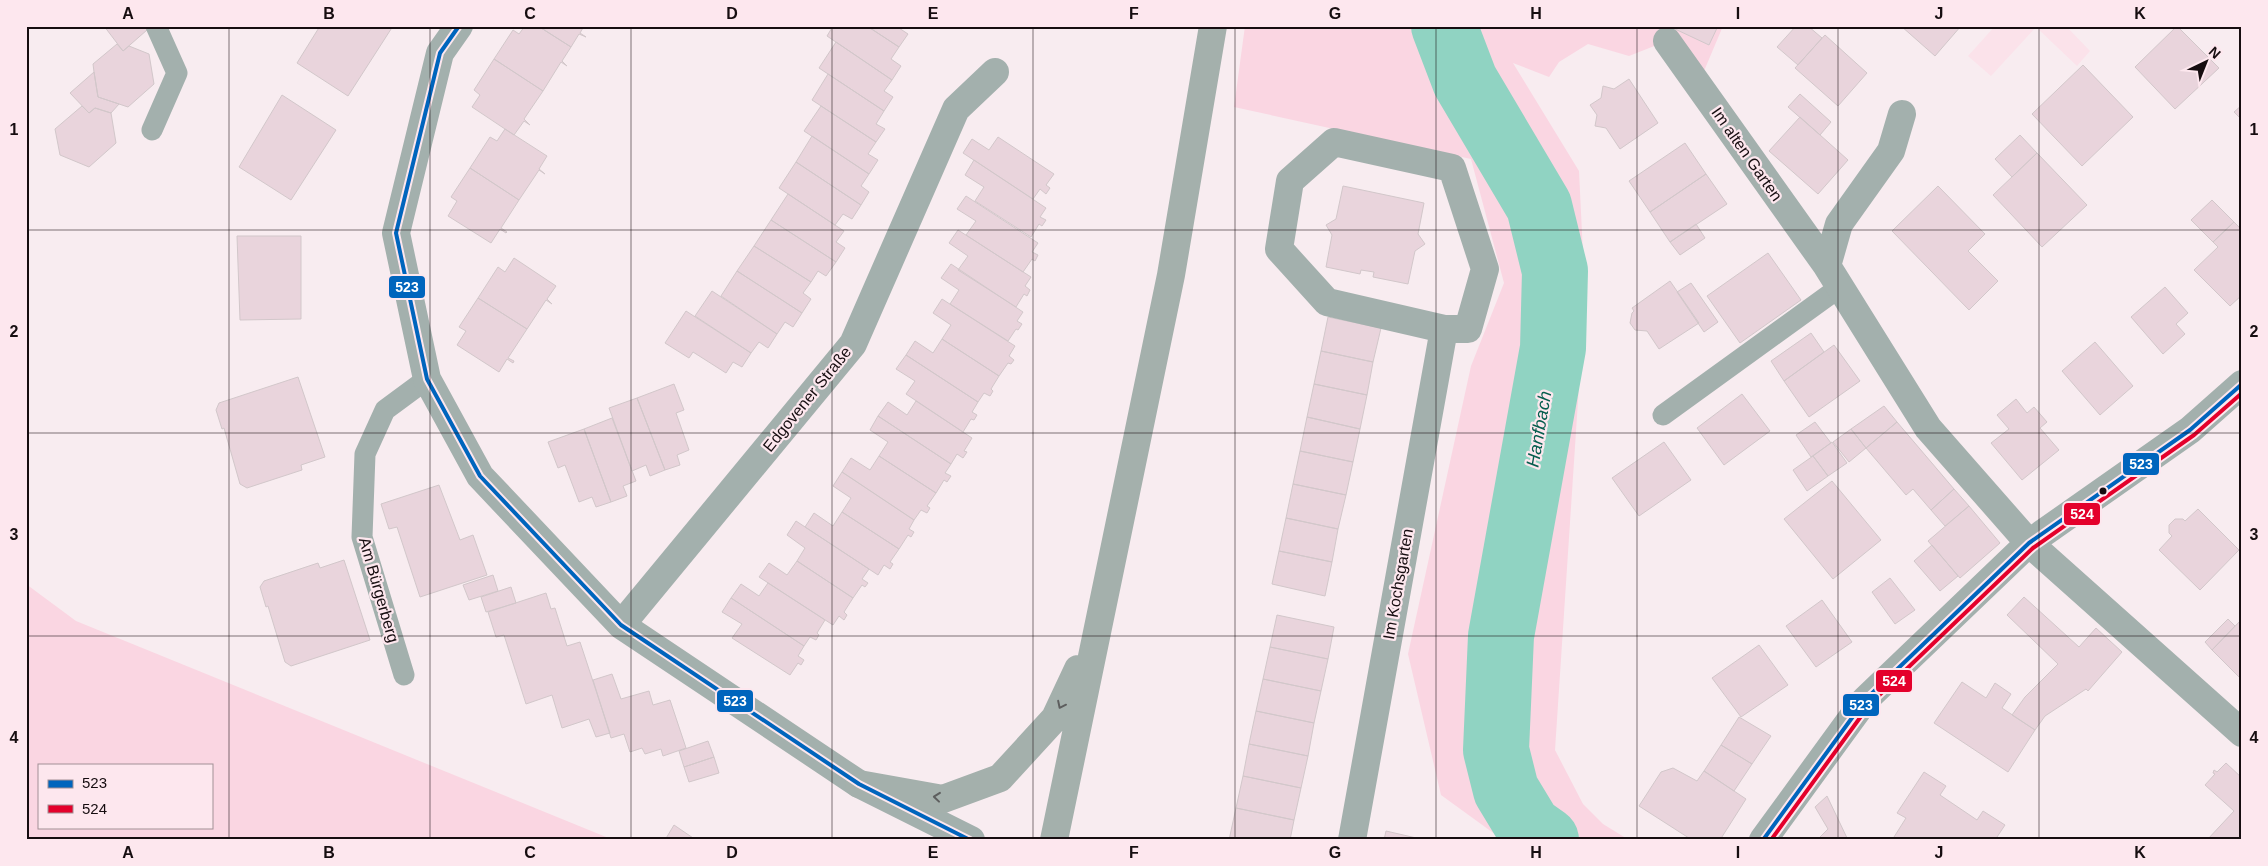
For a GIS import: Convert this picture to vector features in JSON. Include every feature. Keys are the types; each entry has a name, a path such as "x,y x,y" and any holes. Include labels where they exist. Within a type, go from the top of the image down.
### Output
{"main road":[{"path":"1054,840 1171,274 1213,26"},
{"path":"859,784 943,799 1000,778 1055,718 1097,630"}],"street":[{"path":"459,26 440,53 396,233 427,379 480,476 622,625 859,784 971,840"},
{"name":"Im alten Garten","path":"1668,41 1834,277 1928,428 2029,543 2242,732"},
{"name":"Edgovener Straße","path":"622,625 853,344 956,109 995,72"},
{"path":"1834,277 1839,224 1891,151 1902,114"},
{"path":"1334,142 1452,168 1485,269 1468,329 1444,328 1327,302 1279,249 1290,181 1334,142"},
{"name":"Im Kochsgarten","path":"1352,840 1444,328"},
{"path":"1763,840 1865,700 2029,543 2190,430 2242,384"}],"lane":[{"path":"152,130 177,74 156,26"},
{"path":"1663,416 1834,277"},
{"name":"Am Bürgerberg","path":"404,675 362,537 365,454 385,410 427,379"}],"shaded area":[{"path":"1245,26 1723,26 1704,71 1667,41 1629,56 1588,44 1559,62 1549,77 1513,63 1579,171 1585,295 1555,750 1583,804 1603,824 1629,840 1503,840 1441,795 1408,654 1471,366 1504,283 1471,159 1234,107"},
{"path":"1995,26 2066,26 2090,51 2077,66 2036,27 1991,76 1968,56"},
{"path":"26,584 76,621 611,839 26,840"}],"building":[{"path":"104,26 144,26 147,30 123,51"},
{"path":"320,26 393,26 348,96 297,63"},
{"path":"525,26 538,26 571,47 562,61 567,66 561,62 543,91 494,59 513,30 519,34"},
{"path":"538,26 584,26 580,33 586,37 579,34 571,47"},
{"path":"833,26 867,26 899,47 891,59 901,66 892,80 827,36"},
{"path":"867,26 900,26 899,28 908,34 899,47"},
{"path":"1676,26 1718,26 1709,45 1675,29"},
{"path":"1796,26 1808,26 1822,38 1798,65 1777,47"},
{"path":"1901,26 1961,26 1935,56"},
{"path":"2177,26 2219,68 2175,109 2135,67"},
{"path":"1825,35 1867,73 1838,106 1795,68"},
{"path":"836,42 892,80 884,91 893,97 884,111 819,68"},
{"path":"117,44 123,51 129,46 149,54 154,84 128,107 98,97 93,64"},
{"path":"494,59 543,91 524,119 530,125 524,121 514,135 472,107 480,95 474,90"},
{"path":"2083,65 2133,117 2082,166 2032,114"},
{"path":"94,72 98,97 119,104 111,113 95,108 89,113 70,93"},
{"path":"828,74 884,111 876,124 885,129 876,142 812,100"},
{"path":"1629,79 1658,123 1620,149 1606,128 1595,126 1597,115 1590,105 1601,98 1603,86 1614,89"},
{"path":"1800,94 1831,122 1820,135 1788,107"},
{"path":"282,95 336,130 291,200 239,167"},
{"path":"2242,105 2242,120 2234,112"},
{"path":"82,106 89,113 95,108 111,113 116,143 89,167 60,155 55,129"},
{"path":"821,106 876,142 868,154 878,160 869,174 804,131"},
{"path":"1800,117 1848,160 1818,194 1769,151"},
{"path":"505,129 547,156 539,169 545,174 539,170 519,200 470,168 490,137 497,141"},
{"path":"2020,135 2037,153 2012,177 1995,159"},
{"path":"812,136 869,174 861,186 869,192 861,205 796,162"},
{"path":"998,137 1054,174 1046,185 1050,188 1046,194 1040,189 1033,199 963,153 972,139 989,150"},
{"path":"1685,143 1706,174 1650,212 1629,181"},
{"path":"2037,153 2087,205 2042,247 1993,195"},
{"path":"974,160 1046,208 1040,217 1046,220 1042,226 1039,224 1031,237 975,201 984,187 965,175"},
{"path":"796,162 861,205 852,219 843,214 835,225 779,188"},
{"path":"470,168 519,200 501,228 507,232 500,229 491,243 448,216 457,201 451,197"},
{"path":"1706,174 1727,204 1670,242 1650,212"},
{"path":"1343,186 1424,203 1418,234 1425,244 1415,251 1408,284 1373,277 1374,272 1361,270 1360,274 1326,267 1332,235 1326,225 1336,219"},
{"path":"1938,186 1985,234 1968,251 1998,281 1969,310 1892,231"},
{"path":"788,194 844,231 836,242 845,248 836,262 771,220"},
{"path":"966,196 1038,243 1032,252 1038,255 1035,261 1032,259 1023,272 966,235 976,221 957,209"},
{"path":"2212,200 2234,222 2213,242 2191,220"},
{"path":"771,220 836,262 826,276 818,271 811,282 754,246"},
{"path":"2234,222 2242,230 2242,295 2230,306 2194,270 2218,247 2213,242"},
{"path":"1696,224 1705,238 1680,255 1670,242"},
{"path":"958,230 1031,277 1025,286 1030,290 1027,296 1024,294 1016,307 958,270 968,256 949,243"},
{"path":"237,236 301,236 301,319 240,320"},
{"path":"754,246 811,282 803,293 811,299 802,313 737,271"},
{"path":"1768,253 1801,300 1740,343 1707,296"},
{"path":"514,258 556,286 547,299 552,304 546,300 527,329 478,298 498,267 505,272"},
{"path":"951,264 1023,312 1017,321 1022,324 1008,341 950,304 959,290 941,278"},
{"path":"737,271 802,313 793,327 785,322 777,334 721,296"},
{"path":"1670,281 1699,323 1659,349 1647,331 1635,330 1630,323 1634,311 1632,308"},
{"path":"1691,283 1718,322 1704,332 1677,292"},
{"path":"2165,287 2188,313 2176,324 2185,334 2163,354 2131,317"},
{"path":"712,291 777,334 768,348 759,342 751,353 695,316"},
{"path":"478,298 527,329 508,358 514,361 513,363 507,359 499,372 457,345 466,331 459,327"},
{"path":"942,299 1015,346 1009,356 1014,360 1011,364 1008,363 999,376 942,339 951,325 933,313"},
{"path":"686,311 751,353 742,367 733,362 726,373 693,352 689,358 665,343"},
{"path":"1328,317 1381,328 1373,362 1321,351"},
{"path":"1811,333 1824,352 1784,381 1771,361"},
{"path":"942,339 999,376 991,389 993,391 990,396 984,393 978,402 906,355 915,341 933,353"},
{"path":"2095,342 2133,386 2100,415 2062,371"},
{"path":"1834,345 1860,381 1809,417 1784,381"},
{"path":"1321,351 1373,362 1367,395 1314,384"},
{"path":"906,355 978,402 972,412 977,415 974,420 971,419 963,432 906,394 915,381 896,369"},
{"path":"298,377 325,457 301,465 302,470 247,488 240,484 224,428 222,429 216,410 219,403"},
{"path":"674,384 684,410 676,413 689,450 677,455 680,465 665,470 637,398"},
{"path":"1314,384 1367,395 1360,429 1307,417"},
{"path":"1742,394 1770,431 1724,465 1697,428"},
{"path":"637,398 665,470 650,476 646,465 632,471 609,408"},
{"path":"2016,399 2027,413 2034,407 2047,422 2040,428 2059,450 2022,480 1991,443 2009,429 1997,415"},
{"path":"916,401 972,438 964,451 967,452 963,458 957,454 951,464 878,416 888,402 907,415"},
{"path":"1884,406 1897,422 1866,448 1851,429"},
{"path":"878,416 951,464 945,473 951,476 947,482 944,480 936,493 879,456 888,442 870,430"},
{"path":"1307,417 1360,429 1353,462 1300,451"},
{"path":"612,418 636,481 623,486 627,496 611,502 584,429"},
{"path":"1815,422 1831,443 1811,457 1796,435"},
{"path":"1897,422 1954,489 1931,510 1913,489 1906,495 1866,448"},
{"path":"584,429 611,502 596,507 592,497 579,502 565,465 558,468 548,442"},
{"path":"1851,429 1866,448 1849,462 1833,442"},
{"path":"1664,442 1691,480 1639,516 1612,478"},
{"path":"1832,442 1847,463 1828,476 1813,456"},
{"path":"1300,451 1353,462 1346,495 1293,484"},
{"path":"879,456 936,493 927,506 930,508 927,513 921,510 914,520 842,472 851,458 870,470"},
{"path":"1813,456 1828,476 1807,491 1793,470"},
{"path":"842,472 914,520 909,529 914,532 911,537 908,535 899,549 842,512 851,498 833,486"},
{"path":"1832,481 1881,540 1833,579 1784,519"},
{"path":"1293,484 1346,495 1338,529 1286,518"},
{"path":"439,485 460,540 473,535 487,575 420,597 397,527 389,529 381,504"},
{"path":"1954,489 1969,506 1945,526 1931,510"},
{"path":"1969,506 2000,543 1960,578 1928,541"},
{"path":"2198,509 2239,550 2200,590 2159,550 2172,536 2169,533 2169,525 2175,519 2183,519 2185,521"},
{"path":"842,512 899,549 890,562 893,564 890,569 884,565 878,575 805,527 814,513 833,526"},
{"path":"1286,518 1338,529 1332,562 1279,551"},
{"path":"796,521 869,569 862,579 868,583 865,587 862,585 853,598 797,561 805,548 787,535"},
{"path":"1932,545 1958,576 1940,591 1914,561"},
{"path":"1279,551 1332,562 1325,596 1272,584"},
{"path":"344,560 370,640 291,666 285,662 268,606 266,607 260,587 264,581 318,563 320,568"},
{"path":"797,561 853,598 844,612 847,615 844,620 839,616 833,625 759,577 769,563 787,575"},
{"path":"493,575 498,591 469,600 463,585"},
{"path":"1890,578 1915,610 1895,624 1872,592"},
{"path":"768,583 825,620 817,633 819,635 816,640 810,637 804,646 731,598 741,584 759,596"},
{"path":"511,587 516,603 486,612 481,597"},
{"path":"546,593 551,609 555,608 567,646 580,642 610,733 596,737 589,719 562,728 552,695 526,704 504,635 496,637 488,612"},
{"path":"2024,597 2079,647 2096,628 2122,652 2088,691 2086,689 2045,716 2035,730 2012,715 2025,697 2058,664 2007,615"},
{"path":"731,598 804,646 798,656 804,660 801,665 798,663 790,675 732,638 742,624 722,612"},
{"path":"1822,600 1852,642 1816,667 1786,626"},
{"path":"1277,615 1334,627 1328,659 1270,647"},
{"path":"2228,619 2235,626 2212,650 2205,642"},
{"path":"2242,619 2242,680 2212,650"},
{"path":"1759,645 1788,685 1741,717 1712,678"},
{"path":"1270,647 1328,659 1321,691 1263,679"},
{"path":"612,674 621,699 649,691 653,705 670,700 686,748 663,756 661,749 645,754 642,748 630,752 624,734 611,738 593,680"},
{"path":"1263,679 1321,691 1314,723 1256,711"},
{"path":"1962,682 1986,698 1995,683 2011,694 2002,708 2035,730 2008,772 1934,723"},
{"path":"1256,711 1314,723 1308,756 1249,744"},
{"path":"1739,717 1771,736 1752,764 1721,745"},
{"path":"708,741 714,757 684,767 679,751"},
{"path":"1249,744 1308,756 1301,788 1243,776"},
{"path":"1721,745 1752,764 1734,791 1704,771"},
{"path":"714,757 719,773 689,782 684,767"},
{"path":"2226,763 2242,778 2242,840 2207,840 2234,811 2205,785 2215,774 2213,773 2214,770 2217,772"},
{"path":"1673,768 1697,781 1704,771 1746,799 1720,840 1692,840 1639,806 1661,772"},
{"path":"1924,772 1946,786 1940,795 1977,820 1983,811 2005,825 1995,840 1899,840 1894,837 1906,818 1897,813"},
{"path":"1243,776 1301,788 1294,820 1236,808"},
{"path":"1827,796 1848,840 1817,840 1828,829 1815,807"},
{"path":"1236,808 1294,820 1290,840 1229,840"},
{"path":"674,825 696,840 665,840"},
{"path":"1386,831 1425,840 1384,840"}],"waterway":[{"name":"Hanfbach","path":"1444,26 1465,81 1539,206 1555,271 1553,348 1501,636 1496,750 1506,790 1529,828 1546,840"}],"transit line":[{"name":"523","path":"459,26 440,53 396,233 427,379 480,476 621,625 859,784 970,840"},
{"name":"523","path":"1763,840 1865,700 2029,543 2190,430 2242,384"},
{"name":"524","path":"1771,840 1870,704 2033,548 2194,435 2242,393"}]}
